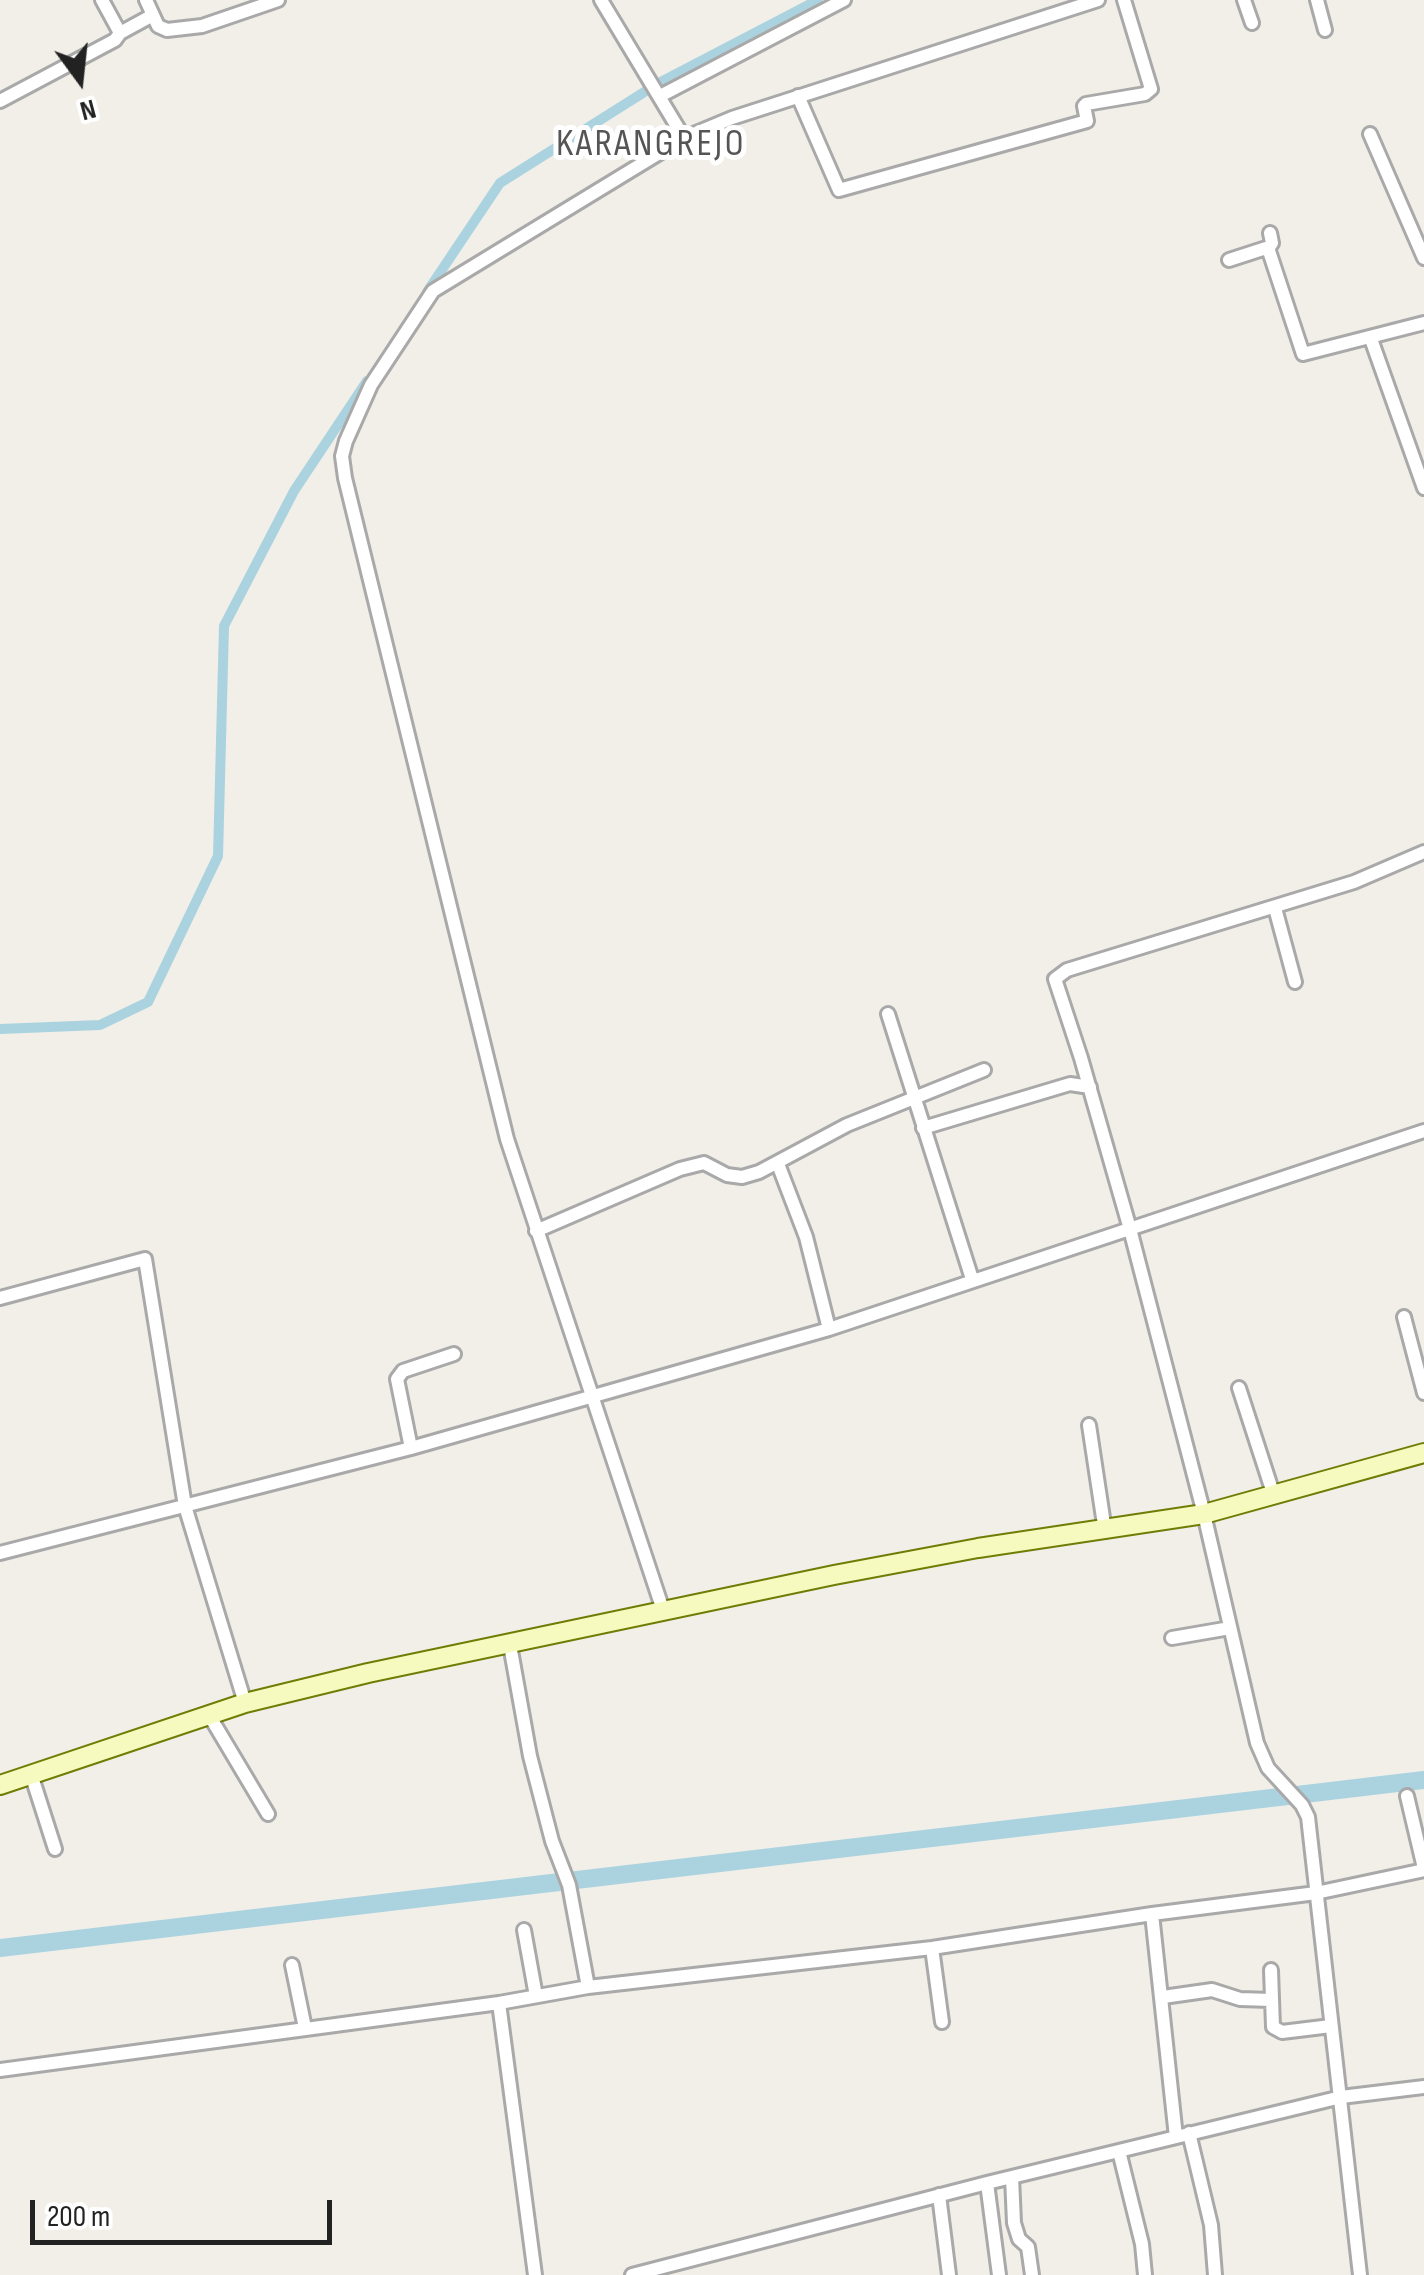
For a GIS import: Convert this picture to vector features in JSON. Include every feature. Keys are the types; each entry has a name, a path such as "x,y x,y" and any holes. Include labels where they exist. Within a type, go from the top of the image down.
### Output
{"street":[{"path":"102,0 120,33"},
{"path":"146,0 158,26 167,30 202,26 278,0"},
{"path":"601,0 684,138"},
{"path":"656,90 844,0"},
{"path":"663,1610 507,1139 342,456 371,384 433,291 684,138 798,96 1094,0"},
{"path":"798,96 839,190 1088,120 1086,104 1145,94 1151,88 1124,0"},
{"path":"1244,0 1252,23"},
{"path":"1317,0 1325,30"},
{"path":"0,101 110,44 120,33 153,16"},
{"path":"1370,134 1424,258"},
{"path":"1228,260 1268,249 1272,243 1270,233"},
{"path":"1268,249 1301,353 1372,339 1424,323"},
{"path":"1372,339 1424,488"},
{"path":"1360,2275 1308,1817 1298,1800 1268,1768 1258,1744 1204,1514 1130,1229 1056,976 1354,882 1424,852"},
{"path":"1275,908 1295,982"},
{"path":"888,1014 972,1279"},
{"path":"536,1230 680,1168 704,1163 727,1175 742,1177 778,1164 847,1125 984,1070"},
{"path":"924,1128 1070,1084 1090,1087"},
{"path":"0,1553 411,1448 828,1329 1424,1131"},
{"path":"778,1164 806,1237 828,1329"},
{"path":"0,1298 145,1259 185,1506 245,1703"},
{"path":"1404,1317 1424,1394"},
{"path":"411,1448 397,1379 402,1371 454,1354"},
{"path":"1239,1388 1274,1496"},
{"path":"1089,1425 1105,1531"},
{"path":"0,1785 245,1703 368,1673 978,1548 1204,1514 1424,1452"},
{"path":"1172,1638 1230,1628"},
{"path":"510,1644 530,1756 569,1886 588,1988"},
{"path":"208,1716 268,1814"},
{"path":"31,1774 55,1849"},
{"path":"0,2070 588,1988 932,1948 1152,1914 1316,1894 1424,1869 1418,1816 1407,1796"},
{"path":"1152,1914 1182,2135 1213,2236 1214,2275"},
{"path":"524,1930 536,1996"},
{"path":"932,1948 942,2022"},
{"path":"292,1965 305,2028"},
{"path":"1272,1970 1270,2021 1276,2030 1330,2026"},
{"path":"1162,1996 1212,1990 1240,1999 1271,2000"},
{"path":"499,2002 535,2275"},
{"path":"632,2275 1012,2176 1341,2097 1424,2087"},
{"path":"1119,2151 1142,2244 1145,2275"},
{"path":"1012,2176 1014,2224 1019,2239 1028,2247 1032,2275"},
{"path":"987,2183 999,2275"},
{"path":"939,2196 949,2275"}],"waterway":[{"path":"427,292 500,183 657,84 818,0"},
{"path":"0,1029 100,1025 148,1002 218,856 224,626 294,491 367,381"},
{"path":"0,1948 1424,1780"}],"district":[{"name":"KARANGREJO","path":"651,145"}]}
